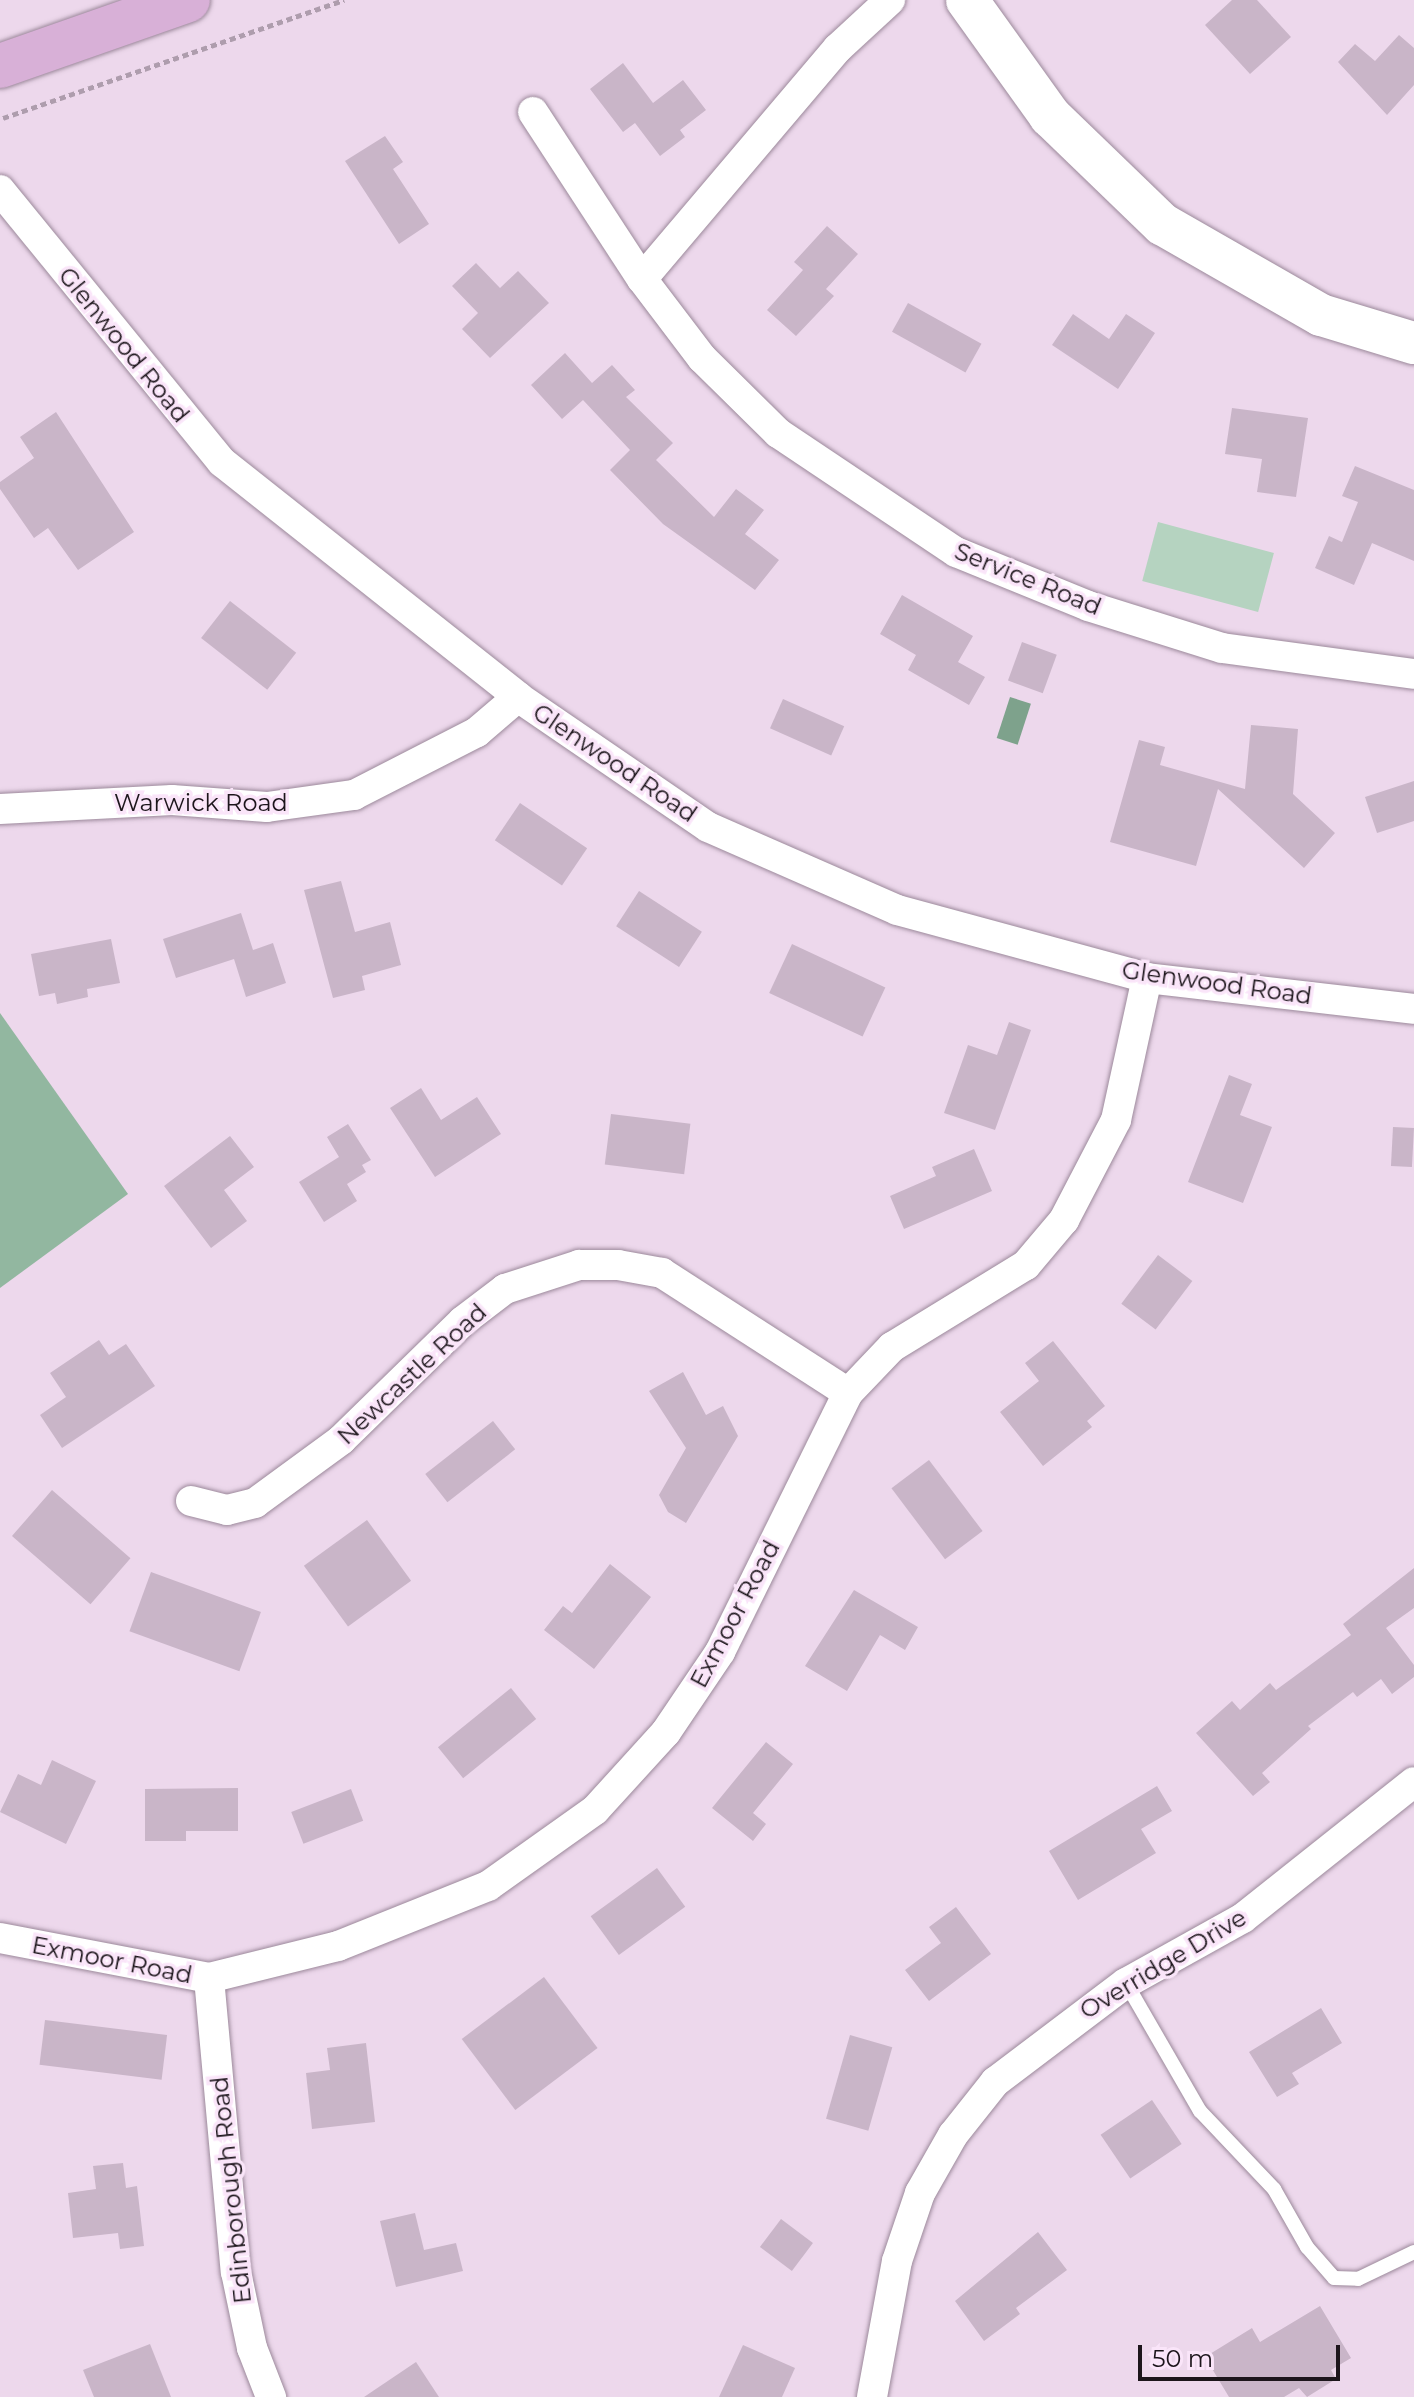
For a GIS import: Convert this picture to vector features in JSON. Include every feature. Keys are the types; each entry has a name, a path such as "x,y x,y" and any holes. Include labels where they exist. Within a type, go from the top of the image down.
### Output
{"main road":[{"path":"0,66 188,0"}],"street":[{"path":"642,279 838,48 890,0"},
{"path":"967,0 1054,120 1162,224 1321,315 1414,343"},
{"name":"Service Road","path":"533,112 642,279 702,358 778,433 956,552 1088,606 1222,648 1414,674"},
{"name":"Glenwood Road","path":"0,190 109,330 222,462 518,697 708,827 897,910 1147,978 1414,1009"},
{"name":"Warwick Road","path":"0,809 172,800 267,807 354,795 477,732 518,697"},
{"name":"Exmoor Road","path":"0,1938 209,1978 338,1946 488,1886 595,1810 666,1732 720,1652 848,1393 892,1347 1026,1265 1064,1220 1116,1120 1147,978"},
{"name":"Newcastle Road","path":"191,1501 227,1510 255,1503 341,1440 463,1321 495,1297 541,1274 579,1265 618,1265 662,1273 698,1292 848,1393"},
{"name":"Overridge Drive","path":"872,2397 897,2261 920,2193 953,2135 995,2082 1126,1983 1243,1918 1414,1782"},
{"name":"Edinborough Road","path":"209,1978 236,2272 252,2348 271,2397"}],"lane":[{"path":"1126,1983 1200,2111 1274,2189 1307,2247 1334,2278 1358,2279 1414,2252"}],"path":[{"path":"3,118 344,0"}],"shaded area":[{"path":"1158,522 1274,553 1258,612 1142,581"},
{"path":"1010,697 1031,704 1018,745 997,738"},
{"path":"0,1013 128,1194 0,1288"}],"building":[{"path":"1232,0 1257,0 1291,37 1250,74 1205,25"},
{"path":"1399,35 1414,48 1414,85 1387,115 1338,62 1355,44 1375,61"},
{"path":"623,63 653,103 683,80 706,110 680,130 685,137 660,156 635,123 623,132 590,89"},
{"path":"385,136 403,162 393,169 429,224 399,244 345,161"},
{"path":"827,226 858,254 826,289 834,296 796,336 767,310 803,270 794,262"},
{"path":"476,263 500,288 518,271 549,303 490,358 462,329 478,313 452,286"},
{"path":"908,303 981,344 965,373 892,332"},
{"path":"1073,314 1109,339 1126,314 1155,333 1118,389 1052,345"},
{"path":"565,353 592,383 612,365 635,390 626,397 673,443 656,460 714,517 736,489 764,510 745,534 779,560 755,590 663,524 610,470 630,450 583,400 562,419 531,385"},
{"path":"1232,408 1308,418 1296,497 1257,492 1262,459 1225,454"},
{"path":"56,412 134,532 78,570 48,528 34,538 0,489 0,482 34,458 20,437"},
{"path":"1355,466 1414,490 1414,561 1372,543 1354,585 1315,568 1329,536 1342,542 1358,502 1342,496"},
{"path":"902,595 973,636 958,662 985,677 969,705 908,670 916,655 880,634"},
{"path":"230,601 296,653 267,690 201,638"},
{"path":"1022,642 1057,655 1043,693 1008,681"},
{"path":"783,699 844,726 831,755 770,728"},
{"path":"1251,725 1298,729 1293,794 1335,833 1304,868 1218,789 1196,866 1110,842 1139,740 1165,747 1160,765 1245,789"},
{"path":"1414,781 1414,821 1377,833 1365,797"},
{"path":"520,803 587,848 562,886 495,840"},
{"path":"341,881 355,932 390,922 401,965 362,976 365,990 333,998 304,890"},
{"path":"639,891 702,932 679,967 616,926"},
{"path":"241,913 253,950 273,943 286,983 246,997 234,959 176,978 163,939"},
{"path":"111,939 120,983 87,989 88,997 57,1004 55,993 39,996 31,954"},
{"path":"792,944 885,988 863,1036 769,993"},
{"path":"1009,1022 1031,1030 995,1130 944,1113 968,1045 997,1055"},
{"path":"1229,1075 1252,1084 1240,1115 1272,1127 1243,1203 1188,1182"},
{"path":"421,1088 441,1120 477,1097 501,1134 435,1177 390,1108"},
{"path":"611,1114 690,1124 684,1174 605,1165"},
{"path":"348,1124 371,1160 362,1165 366,1172 347,1184 357,1201 324,1222 299,1182 339,1157 327,1137"},
{"path":"1393,1127 1414,1128 1412,1167 1391,1166"},
{"path":"230,1136 254,1167 224,1190 247,1221 211,1248 164,1186"},
{"path":"974,1149 992,1191 904,1229 890,1196 936,1176 932,1167"},
{"path":"1158,1255 1192,1281 1156,1330 1121,1304"},
{"path":"99,1340 109,1355 126,1344 155,1386 62,1448 40,1415 66,1397 50,1373"},
{"path":"1053,1341 1105,1406 1087,1421 1092,1427 1043,1466 1000,1412 1039,1381 1025,1363"},
{"path":"683,1372 706,1415 723,1406 738,1436 686,1523 668,1512 659,1495 686,1448 649,1391"},
{"path":"493,1421 515,1449 447,1502 425,1474"},
{"path":"929,1460 983,1531 945,1559 891,1488"},
{"path":"52,1490 130,1558 90,1604 12,1536"},
{"path":"367,1520 411,1581 348,1627 304,1566"},
{"path":"610,1564 651,1597 594,1669 544,1630 563,1606 572,1613"},
{"path":"1414,1568 1414,1608 1386,1628 1414,1665 1414,1677 1392,1694 1381,1679 1357,1697 1353,1692 1308,1726 1311,1729 1262,1773 1270,1782 1253,1796 1196,1733 1232,1701 1240,1710 1270,1683 1276,1690 1351,1635 1343,1624"},
{"path":"151,1572 261,1612 239,1671 129,1631"},
{"path":"854,1590 918,1627 905,1650 880,1635 847,1691 805,1666"},
{"path":"511,1688 536,1719 463,1778 438,1747"},
{"path":"766,1742 793,1764 753,1813 766,1824 753,1841 712,1808"},
{"path":"52,1760 96,1781 66,1844 0,1812 18,1774 41,1785"},
{"path":"1157,1786 1172,1811 1141,1829 1156,1853 1078,1900 1049,1851"},
{"path":"238,1788 238,1831 186,1831 186,1841 145,1841 145,1789"},
{"path":"351,1789 363,1821 303,1844 291,1812"},
{"path":"657,1868 685,1907 619,1955 591,1916"},
{"path":"956,1907 991,1954 929,2001 905,1970 941,1943 929,1927"},
{"path":"544,1977 598,2048 515,2110 462,2039"},
{"path":"1321,2008 1342,2043 1292,2073 1299,2084 1277,2097 1249,2052"},
{"path":"45,2020 167,2035 162,2080 40,2065"},
{"path":"850,2035 892,2047 868,2131 826,2119"},
{"path":"366,2043 375,2122 312,2129 306,2073 330,2070 327,2048"},
{"path":"1152,2100 1182,2144 1130,2179 1101,2135"},
{"path":"123,2163 126,2188 137,2186 144,2246 120,2249 118,2233 73,2238 68,2193 96,2189 93,2166"},
{"path":"415,2213 424,2250 456,2243 463,2271 396,2287 380,2221"},
{"path":"781,2219 813,2243 792,2271 760,2247"},
{"path":"1038,2232 1067,2270 1016,2308 1020,2314 984,2341 955,2301"},
{"path":"1320,2306 1351,2358 1331,2370 1336,2379 1307,2397 1299,2388 1284,2397 1229,2397 1205,2357 1252,2328 1260,2342"},
{"path":"150,2344 171,2397 94,2397 83,2370"},
{"path":"743,2345 795,2368 782,2397 719,2397"},
{"path":"416,2362 439,2397 364,2397"}]}
